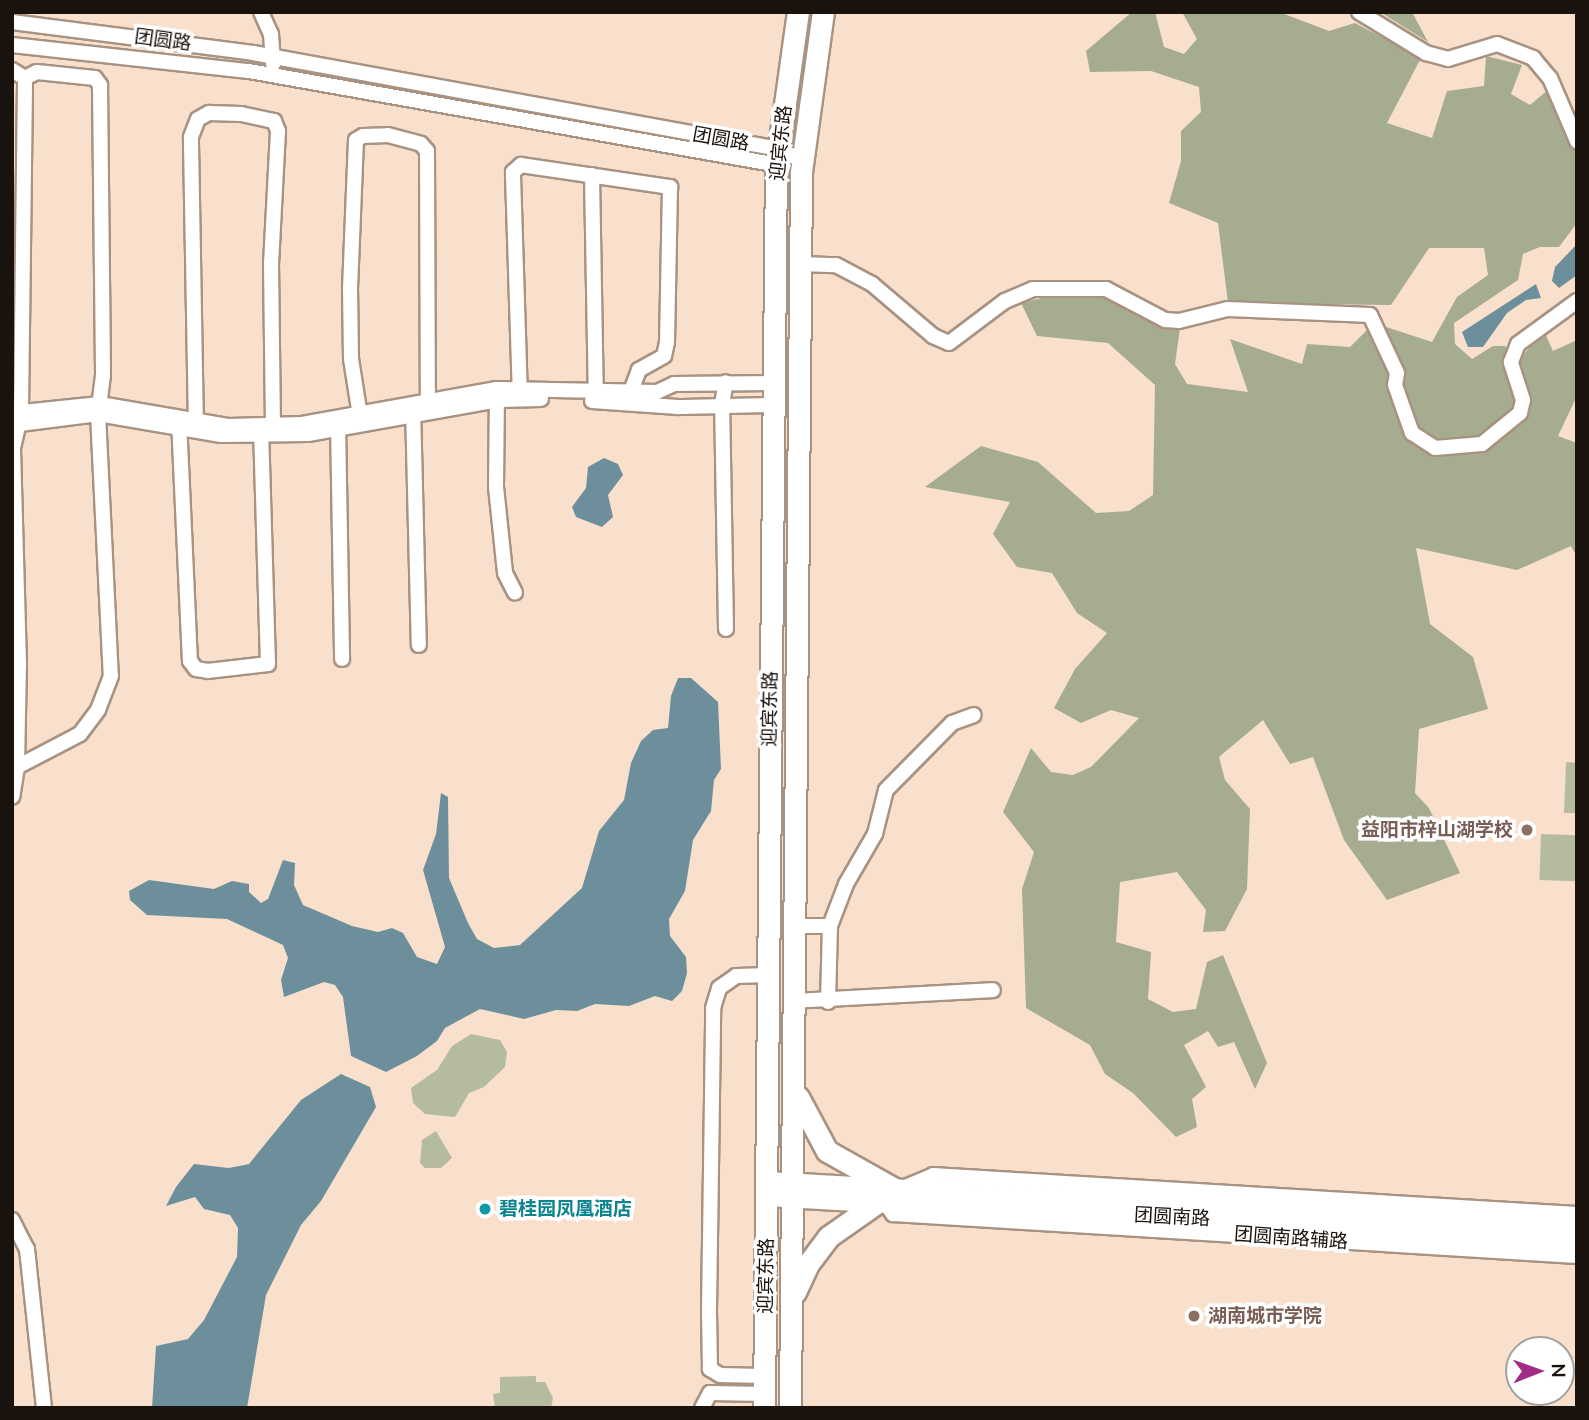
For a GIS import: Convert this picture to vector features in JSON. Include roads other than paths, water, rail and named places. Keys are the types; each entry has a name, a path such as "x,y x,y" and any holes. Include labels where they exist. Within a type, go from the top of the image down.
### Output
{"highway":[{"name":"迎宾东路","path":"764,1392 778,159 798,12"},
{"name":"迎宾东路","path":"790,1408 800,264 803,161 823,12"},
{"path":"791,1301 808,1264 828,1237 890,1195 827,1151 807,1121 793,1085"}],"main road":[{"name":"团圆南路","path":"767,1189 1577,1228"},
{"name":"团圆南路","path":"890,1195 1577,1243"}],"street":[{"path":"261,12 271,34 274,57 271,76"},
{"path":"1359,12 1426,53 1448,59 1497,44 1534,58 1549,78 1577,141"},
{"name":"团圆路","path":"12,22 274,57 778,159"},
{"name":"团圆路","path":"12,45 271,76 803,161"},
{"path":"12,70 25,78"},
{"path":"15,767 79,734 98,710 111,676 99,409 100,85 95,78 48,73 37,72 25,78"},
{"path":"12,797 15,767 16,419 25,78"},
{"path":"180,423 190,661 196,669 208,671 268,664 267,430 271,263 278,131 274,121 241,114 209,113 198,119 191,137 195,427"},
{"path":"361,421 351,359 350,289 356,140 363,136 388,135 421,144 426,151 419,645"},
{"path":"519,394 513,172 521,165 670,187 667,342 664,356 639,370 628,397"},
{"path":"593,175 596,396"},
{"path":"800,264 836,265 872,284 933,336 949,343 1005,301 1033,289 1106,289 1166,320 1179,321 1228,309 1370,315 1396,373 1395,385 1412,433 1435,448 1482,444 1520,413 1523,400 1511,362 1518,344 1577,301"},
{"path":"628,397 657,392 703,391 721,382 774,383"},
{"path":"721,382 726,629"},
{"path":"16,419 99,409 195,427 267,430 338,425 497,395 519,394 628,397 668,404 680,400 774,405"},
{"path":"497,395 496,487 505,573 515,593"},
{"path":"338,425 342,659"},
{"path":"828,1002 830,926 846,884 875,834 886,790 952,723 974,715"},
{"path":"794,926 830,926"},
{"path":"764,1392 710,1369 709,1325 713,1008 719,988 737,976 768,975"},
{"path":"793,1001 828,1002 993,990"},
{"path":"890,1195 933,1175 1577,1214"},
{"name":"团圆南路辅路","path":"890,1195 893,1214 1577,1256"},
{"path":"12,1220 27,1249 44,1408"},
{"path":"702,1408 710,1393 764,1392"}],"water":[{"path":"1577,244 1577,275 1559,288 1552,281 1555,267"},
{"path":"1536,284 1541,298 1526,300 1507,313 1483,347 1468,347 1462,332"},
{"path":"604,458 618,464 623,475 608,495 613,517 602,527 576,517 572,507 586,488 588,467"},
{"path":"678,678 691,678 718,702 721,769 714,780 711,811 693,840 685,891 669,919 670,936 686,957 687,973 682,991 672,1001 655,996 629,1006 595,1004 577,1011 556,1010 524,1019 480,1009 445,1028 437,1041 417,1056 386,1072 351,1056 343,997 335,985 324,982 284,997 281,980 288,958 283,945 227,919 147,915 130,900 129,891 149,880 214,889 232,881 249,884 249,892 261,903 268,899 283,860 295,863 294,885 303,905 352,926 378,932 392,928 403,933 417,957 437,964 445,947 423,870 436,834 441,793 448,797 449,878 468,923 477,939 494,948 520,945 582,888 599,831 624,800 631,763 641,741 653,730 668,728 671,696"},
{"path":"341,1074 370,1087 376,1107 321,1201 301,1225 266,1295 247,1408 152,1408 156,1346 188,1339 204,1320 237,1257 238,1228 230,1215 204,1209 195,1197 166,1206 176,1187 194,1164 229,1168 249,1164 301,1100"}],"place":[{"name":"益阳市梓山湖学校","path":"1527,830"},
{"name":"碧桂园凤凰酒店","path":"485,1209"},
{"name":"湖南城市学院","path":"1194,1316"}]}
